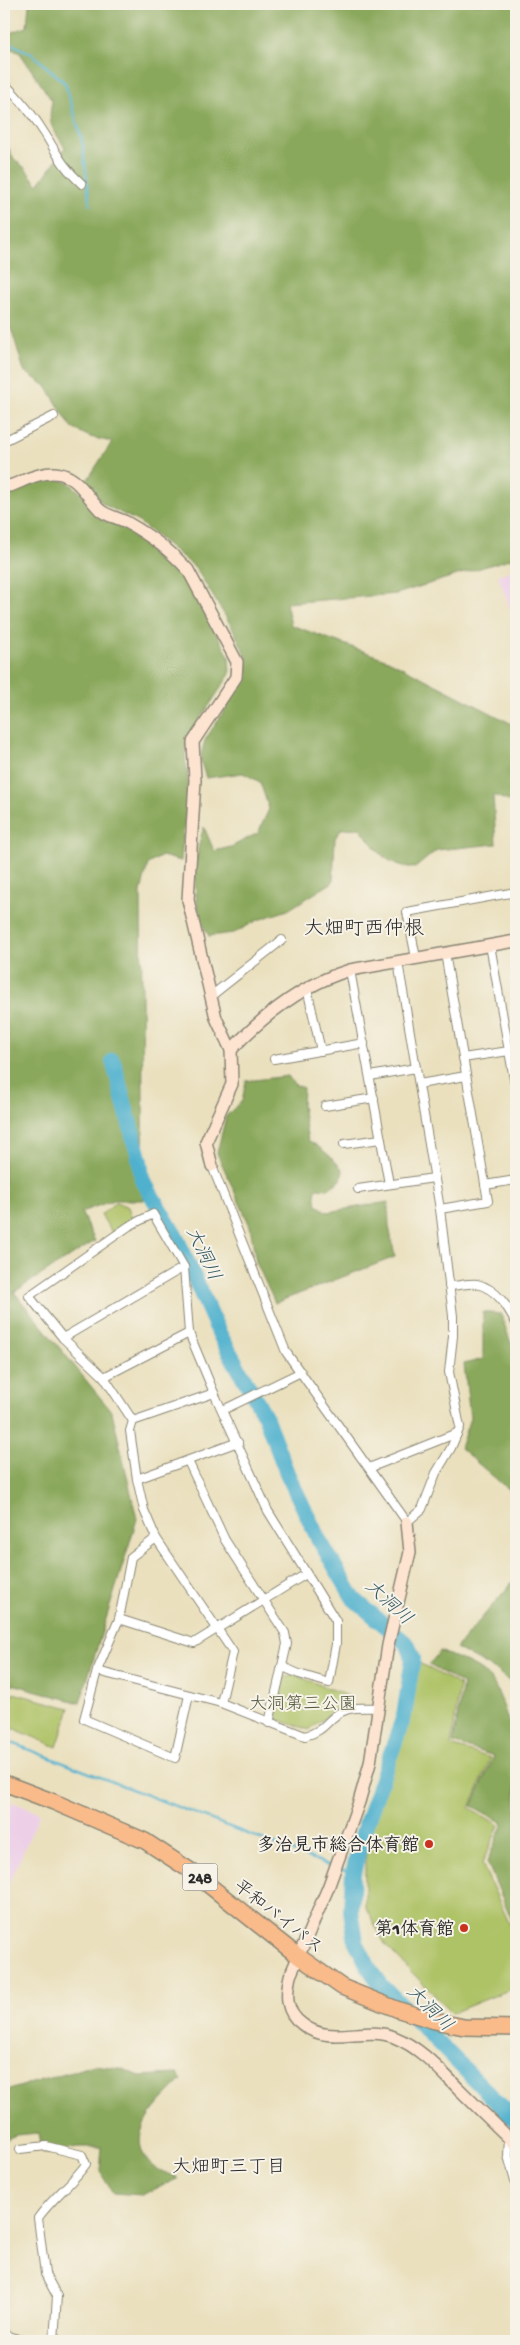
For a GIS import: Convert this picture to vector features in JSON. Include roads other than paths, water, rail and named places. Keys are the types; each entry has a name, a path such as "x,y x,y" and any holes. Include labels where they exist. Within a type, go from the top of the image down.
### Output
{"highway":[{"name":"平和バイパス","path":"4,1783 145,1841 191,1870 298,1956 342,1986 378,2002 435,2021 464,2027 516,2028"}],"street":[{"path":"4,83 18,96 46,135 66,169 82,184"},
{"path":"4,441 54,416"},
{"path":"4,484 10,486 47,472 60,474 77,482 102,512 118,517 132,526 179,560 188,570 237,662 236,677 193,742 192,748 195,780 188,900 216,1018 231,1050 232,1084 206,1142 212,1166 286,1352 407,1522 410,1552 388,1645 370,1763 359,1802 328,1888 298,1956 287,1991 287,2004 299,2023 329,2036 378,2033 394,2037 422,2052 513,2142 508,2156 516,2184"},
{"path":"416,958 407,912 516,892"},
{"path":"211,996 282,940"},
{"path":"231,1050 270,1012 326,977 350,970 516,940"},
{"path":"490,945 516,1090"},
{"path":"440,1210 488,1201 444,953"},
{"path":"398,962 440,1210 453,1336 449,1372 460,1426 451,1448 436,1474 422,1509 407,1522"},
{"path":"350,970 389,1184"},
{"path":"306,988 320,1051"},
{"path":"506,1034 516,1032"},
{"path":"274,1059 364,1043"},
{"path":"463,1058 509,1051"},
{"path":"370,1076 416,1068"},
{"path":"419,1084 466,1076"},
{"path":"325,1106 374,1098"},
{"path":"344,1144 381,1138"},
{"path":"358,1189 434,1178"},
{"path":"485,1186 516,1180"},
{"path":"133,1422 104,1377 63,1338 29,1296 129,1226 153,1214 184,1267 189,1333 214,1392 268,1511 336,1621 336,1644 329,1684 283,1667"},
{"path":"63,1338 184,1267"},
{"path":"449,1286 477,1284 491,1291 502,1299 516,1323"},
{"path":"104,1377 189,1333"},
{"path":"223,1410 301,1372"},
{"path":"133,1422 214,1392"},
{"path":"133,1422 130,1431 137,1479 144,1510 156,1538 233,1652 221,1703"},
{"path":"369,1468 457,1433"},
{"path":"137,1479 238,1442"},
{"path":"188,1461 225,1540 284,1633 287,1644 270,1723"},
{"path":"156,1538 131,1558 119,1619 97,1671 84,1719 175,1758 189,1695"},
{"path":"119,1619 194,1643 306,1574"},
{"path":"97,1671 221,1703 305,1736 318,1733 341,1712 356,1707 378,1708"},
{"path":"20,2149 46,2146 82,2155 86,2164 77,2177 52,2200 38,2218 45,2274 57,2296 54,2341"},
{"path":"4,2335 25,2341"}],"waterway":[{"path":"4,40 32,54 65,83 82,140 90,205"},
{"name":"大洞川","path":"113,1061 140,1161 142,1179 176,1237 220,1335 265,1416 287,1473 318,1538 354,1599 408,1645 413,1658 404,1716 363,1833 353,1873 351,1911 356,1942 369,1968 382,1986 516,2121"},
{"path":"4,1740 331,1866"},
{"path":"339,1868 353,1873"}],"place":[{"name":"多治見市総合体育館","path":"429,1844"},
{"name":"第1体育館","path":"464,1928"}],"district":[{"name":"大畑町西仲根","path":"364,927"},
{"name":"大畑町三丁目","path":"229,2165"}],"park label":[{"name":"大洞第三公園","path":"303,1703"}]}
